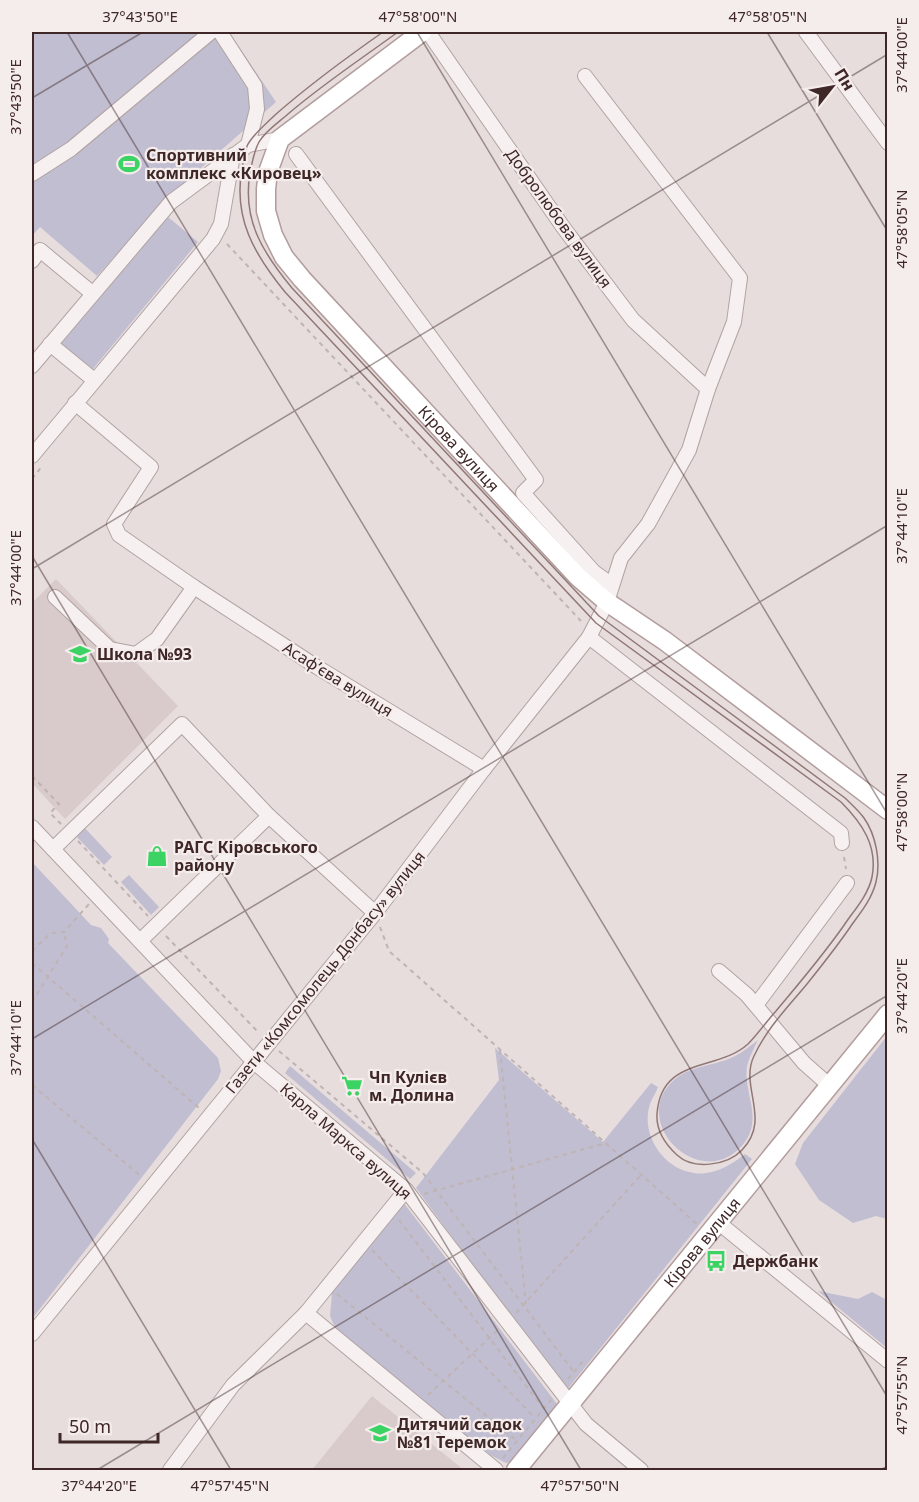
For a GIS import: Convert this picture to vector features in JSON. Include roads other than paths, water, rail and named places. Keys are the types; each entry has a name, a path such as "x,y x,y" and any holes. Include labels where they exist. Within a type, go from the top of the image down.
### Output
{"main road":[{"path":"280,139 422,32"},
{"name":"Кірова вулиця","path":"280,139 268,172 266,212 273,235 284,257 310,288 578,577 609,594 665,641 888,810"},
{"name":"Кірова вулиця","path":"516,1470 888,1014"}],"street":[{"path":"32,174 71,149 211,32"},
{"path":"220,32 255,86 257,109 248,144"},
{"name":"Добролюбова вулиця","path":"428,32 563,226 633,320 708,389"},
{"path":"806,32 888,143"},
{"name":"Газети «Комсомолець Донбасу» вулиця","path":"32,1334 375,913 484,769 589,637 609,594 621,558 648,524 688,450 708,389 734,322 740,278 585,76"},
{"path":"32,366 171,202 248,144 280,139"},
{"path":"32,456 213,239 221,224 233,154"},
{"path":"296,154 536,480 523,493 594,572 609,594"},
{"path":"32,261 40,250 92,293"},
{"path":"50,344 94,380"},
{"name":"Асаф’єва вулиця","path":"75,404 152,467 114,524 119,535 317,667 484,769"},
{"path":"55,597 110,649 136,654 157,639 194,587"},
{"path":"589,637 840,833 842,843"},
{"path":"53,849 182,724 269,816 375,913"},
{"path":"140,941 269,816"},
{"name":"Карла Маркса вулиця","path":"32,827 254,1062 406,1190 586,1424 641,1470"},
{"path":"756,1005 847,883"},
{"path":"719,971 756,1005 795,1054 830,1086"},
{"path":"170,1470 233,1385 306,1313 406,1190"},
{"path":"714,1229 888,1361"},
{"path":"306,1313 495,1470"}],"tram line":[{"path":"383,32 288,104 260,129 247,146 240,186 241,203 243,219 255,249 285,292 596,623 841,802 862,827 873,855 872,877 863,899 823,954 748,1044 735,1053 679,1074 661,1095 657,1120 662,1136 669,1146 677,1155 692,1163 719,1163 736,1155 751,1138 755,1115 750,1068 759,1046 778,1018 837,946 872,893 878,866 874,840 864,818 845,798 599,616 292,288 264,249 252,221 248,190 252,161 259,142 268,130 301,103 398,32"}],"place":[{"name":"Cпортивний комплекс «Кировец»","path":"129,164"},
{"name":"Школа №93","path":"80,654"},
{"name":"РАГС Кіровського району","path":"157,856"},
{"name":"Чп Кулієв м. Долина","path":"352,1086"},
{"name":"Держбанк","path":"716,1261"},
{"name":"Дитячий садок №81 Теремок","path":"380,1433"}]}
